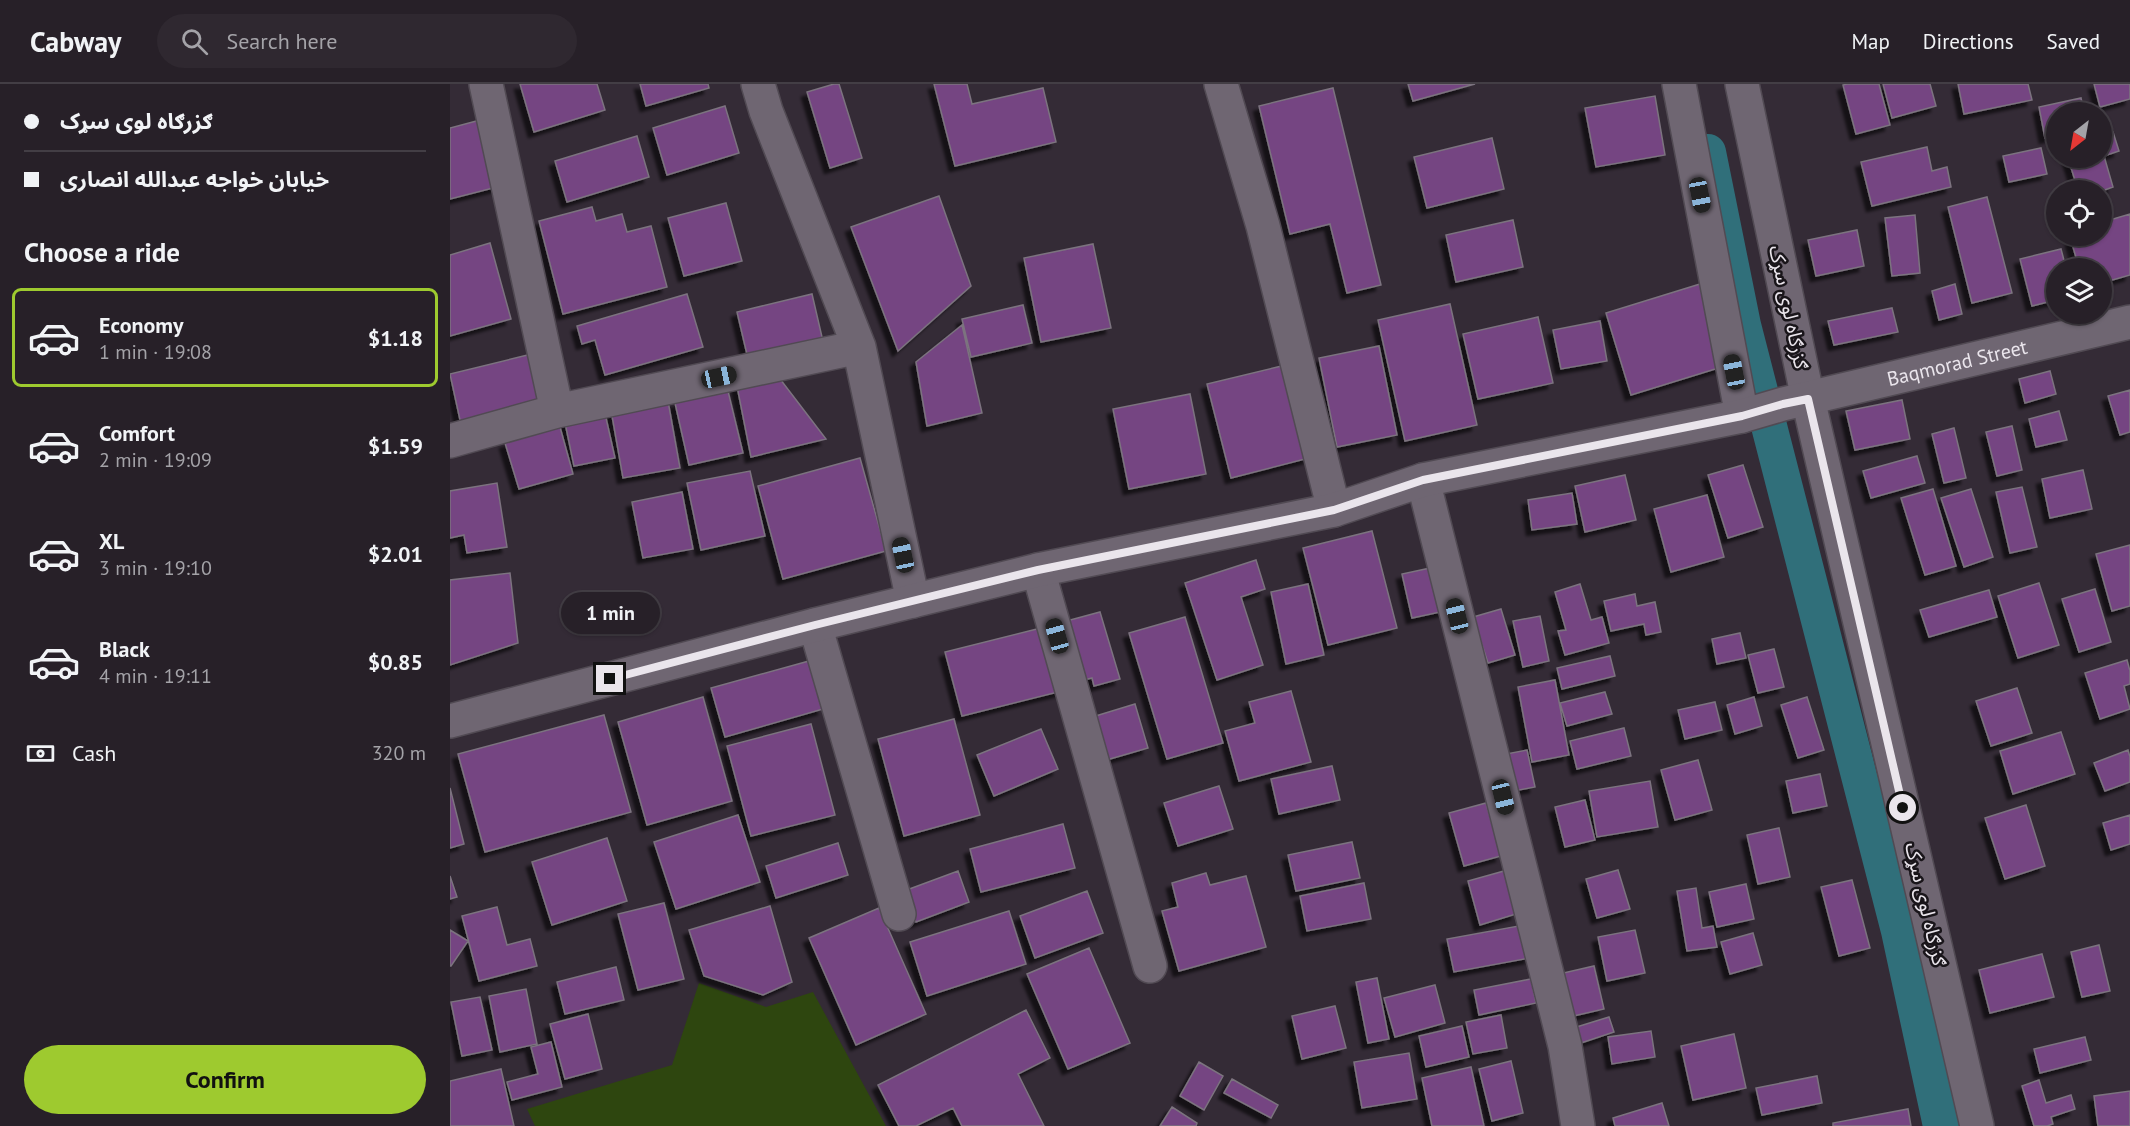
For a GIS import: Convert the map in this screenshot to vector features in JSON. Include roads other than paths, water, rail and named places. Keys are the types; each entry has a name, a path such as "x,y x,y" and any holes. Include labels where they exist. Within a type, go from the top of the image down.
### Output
{"street":[{"path":"486,84 557,411"},
{"path":"758,84 766,111 859,347 913,601"},
{"path":"1221,84 1263,226 1334,510"},
{"path":"1679,84 1742,416"},
{"name":"ګزرګاه لوی سړک","path":"1742,84 1795,401 1977,1126"},
{"name":"Baqmorad Street","path":"450,721 815,625 1038,570 1334,510 1423,480 1742,416 1795,401 2130,322"},
{"path":"450,441 557,411 859,347"},
{"path":"1423,480 1565,1046 1578,1126"},
{"path":"1038,570 1150,966"},
{"path":"815,625 899,914"}],"waterway":[{"path":"1708,152 1743,325 1899,931 1941,1126"}]}
